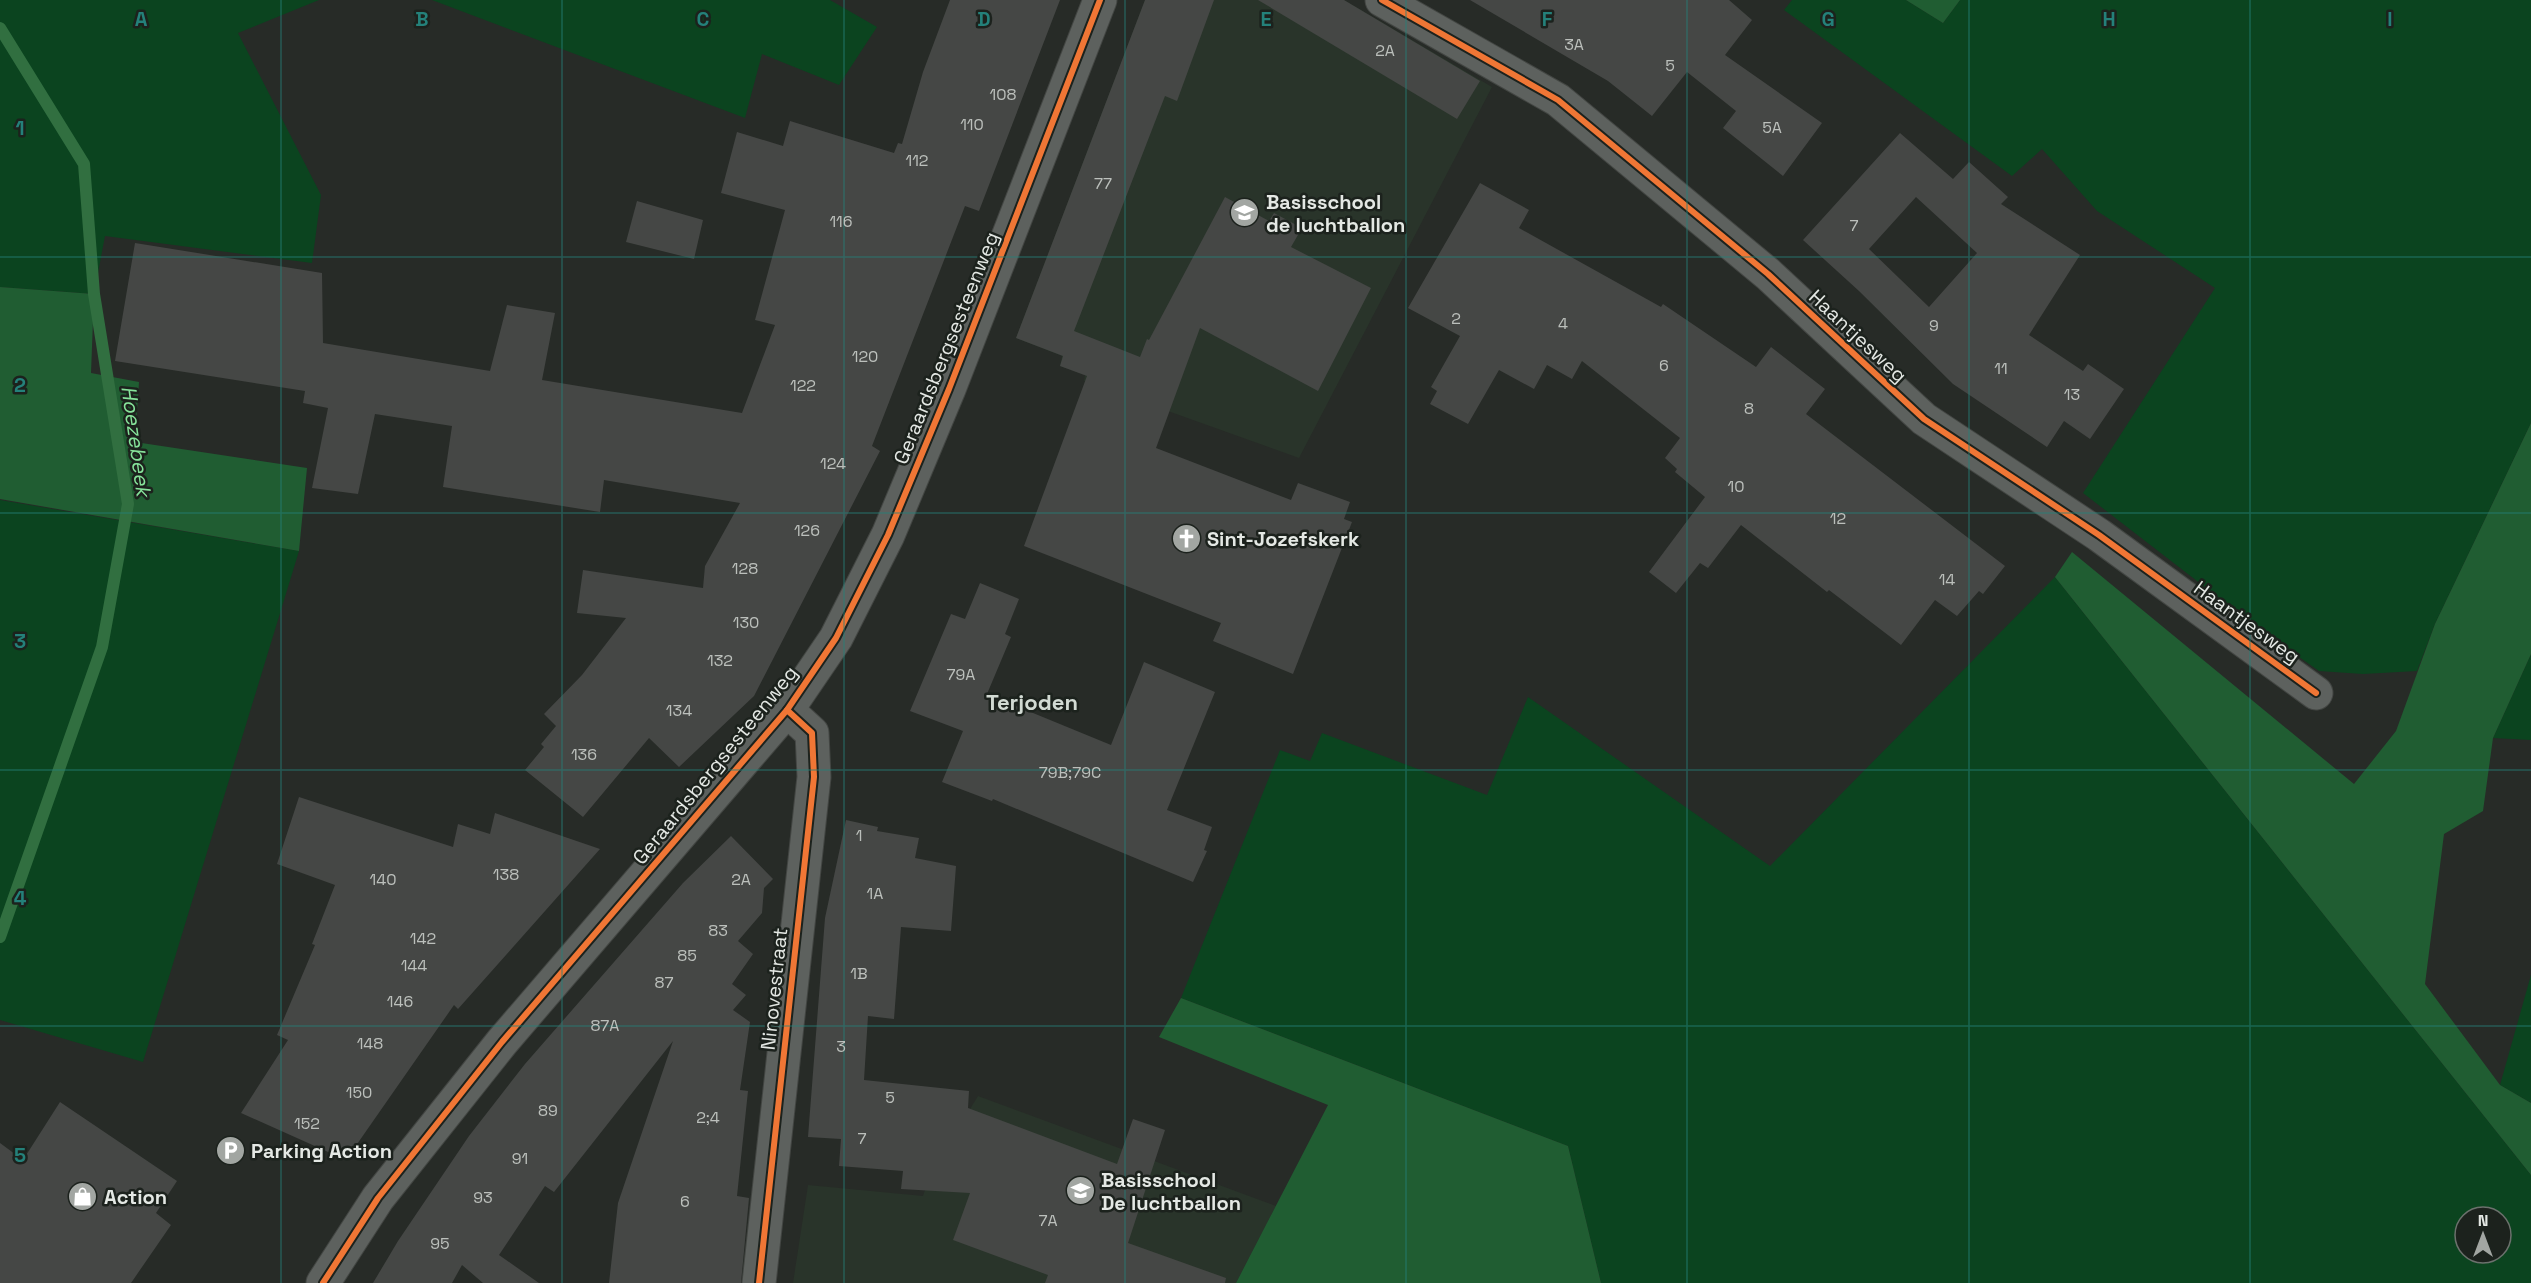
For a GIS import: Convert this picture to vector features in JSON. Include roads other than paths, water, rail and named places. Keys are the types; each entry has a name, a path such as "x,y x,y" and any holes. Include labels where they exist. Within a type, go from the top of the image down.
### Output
{"street":[{"name":"Geraardsbergsesteenweg","path":"323,1283 378,1198 502,1042 787,710 836,638 888,535 949,389 1100,0"},
{"name":"Haantjesweg","path":"1382,0 1558,100 1768,274 1924,419 2099,535 2316,693"},
{"name":"Ninovestraat","path":"759,1283 814,777 812,733 787,710"}],"waterway":[{"name":"Hoezebeek","path":"0,28 84,164 94,294 128,504 102,647 0,937"}],"place":[{"name":"Basisschool de luchtballon","path":"1245,213"},
{"name":"Sint-Jozefskerk","path":"1186,539"},
{"name":"Parking Action","path":"230,1151"},
{"name":"Basisschool De luchtballon","path":"1080,1191"},
{"name":"Action","path":"83,1197"}],"district":[{"name":"Terjoden","path":"1032,702"}]}
